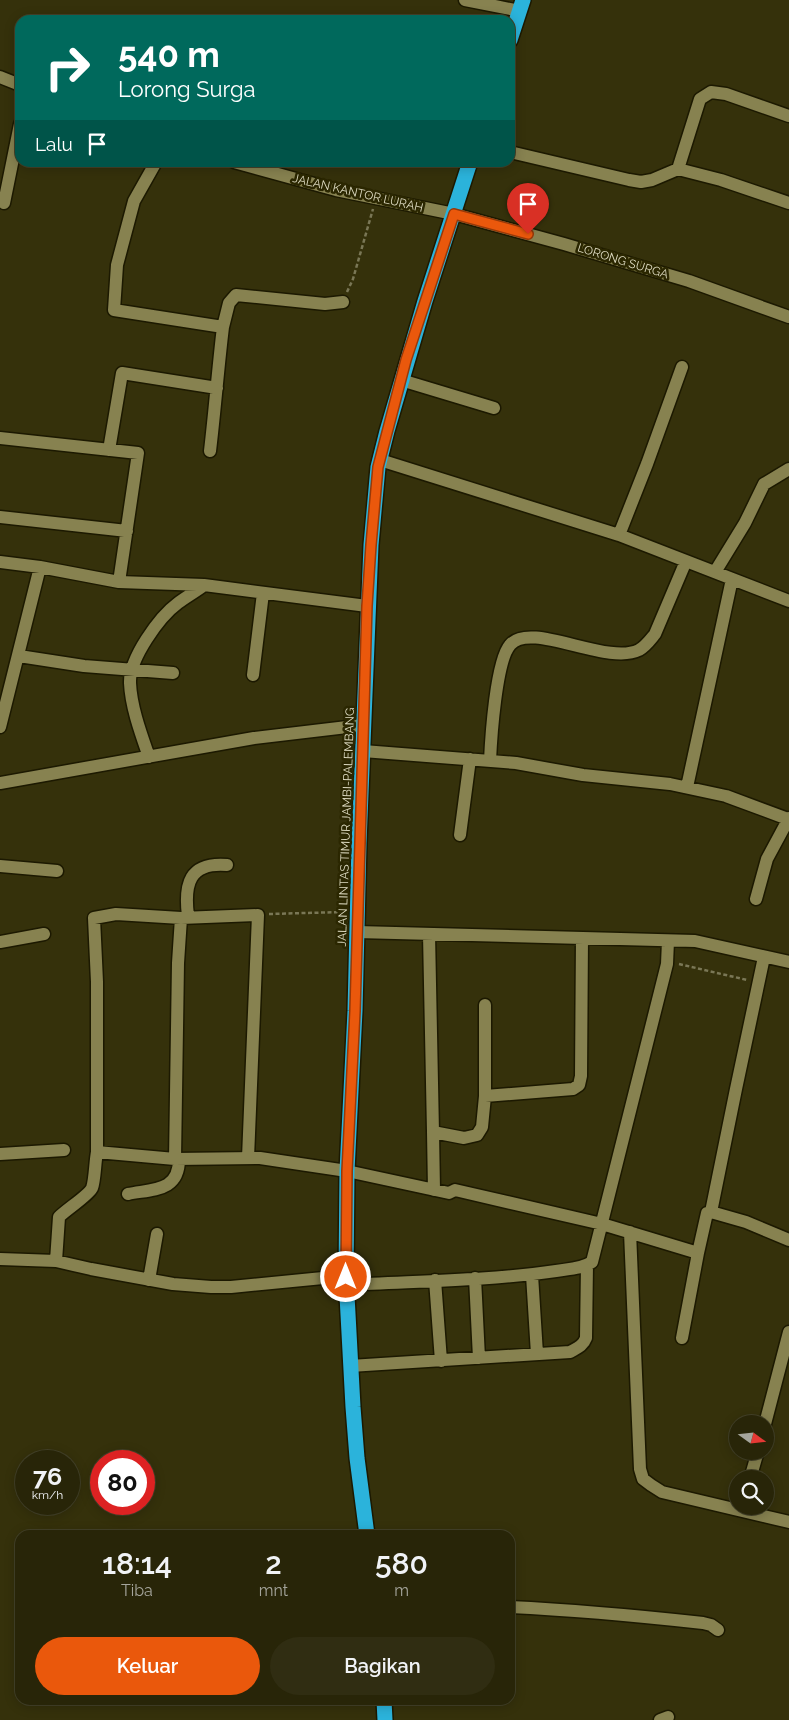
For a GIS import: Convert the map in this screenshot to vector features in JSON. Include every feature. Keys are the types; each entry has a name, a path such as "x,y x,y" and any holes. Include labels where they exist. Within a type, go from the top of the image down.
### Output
{"highway":[{"path":"515,25 521,6"},
{"name":"JALAN LINTAS TIMUR JAMBI-PALEMBANG","path":"366,1530 357,1458 350,1366 347,1281 347,1171 355,1011 367,606 371,545 380,460 424,301 468,167"},
{"path":"384,1705 385,1720"}],"street":[{"path":"465,0 521,6"},
{"path":"0,77 15,83"},
{"path":"678,169 700,99 711,92 726,94 789,116"},
{"path":"4,203 15,149"},
{"path":"515,153 641,182 652,180 678,169 721,180 789,203"},
{"path":"153,167 134,201 118,265 114,310 224,327"},
{"name":"JALAN KANTOR LURAH","path":"252,167 336,190 454,214"},
{"name":"LORONG SURGA","path":"454,214 689,281 789,317"},
{"path":"210,450 217,388 217,371 224,327 229,303 236,295 325,304 343,302"},
{"path":"619,535 682,367"},
{"path":"109,450 122,373 217,388"},
{"path":"401,380 494,408"},
{"path":"0,438 138,453 119,582"},
{"path":"380,460 619,535 789,601"},
{"path":"715,572 745,523 764,484 789,469"},
{"path":"0,517 127,531"},
{"path":"490,761 492,723 502,667 510,645 522,637 551,639 609,653 640,650 655,634 686,561"},
{"path":"0,562 40,567 119,582 204,585 367,606"},
{"path":"0,727 40,567"},
{"path":"687,787 732,579"},
{"path":"149,757 138,726 133,699 130,682 133,669 138,656 156,625 176,604 204,585"},
{"path":"253,675 263,593"},
{"path":"18,656 84,666 173,673"},
{"path":"0,783 254,738 364,725"},
{"path":"363,750 516,763 583,775 670,784 742,801 770,814 789,819 767,859 756,900"},
{"path":"460,835 470,759"},
{"path":"128,1194 164,1187 172,1183 177,1174 178,963 185,917 187,887 195,873 202,867 208,864 227,865"},
{"path":"0,866 57,871"},
{"path":"56,1261 59,1217 89,1193 93,1186 97,1152 97,982 94,918 116,914 185,917 258,915 248,1158"},
{"path":"356,932 695,941 789,962"},
{"path":"0,942 44,934"},
{"path":"429,934 434,1190"},
{"path":"485,1096 573,1089 580,1085 582,938"},
{"path":"0,1259 56,1261 173,1284 231,1287 323,1278 347,1281 435,1280 532,1275 588,1265 592,1262 668,964 668,941"},
{"path":"682,1338 698,1253 706,1216 711,1212 764,957"},
{"path":"433,1132 464,1138 476,1135 482,1127 485,1096 485,1005"},
{"path":"0,1154 64,1150"},
{"path":"97,1152 177,1159 260,1158 347,1171 448,1193 455,1190 602,1224 698,1253"},
{"path":"711,1212 746,1222 789,1240"},
{"path":"630,1232 638,1435 640,1469 643,1479 662,1492 729,1505"},
{"path":"149,1280 157,1234"},
{"path":"350,1366 570,1352 584,1343 586,1338 588,1265"},
{"path":"532,1275 537,1354"},
{"path":"475,1278 478,1358"},
{"path":"435,1280 441,1361"},
{"path":"767,1415 789,1332"},
{"path":"766,1515 789,1522"},
{"path":"515,1607 561,1609 703,1623 711,1625 718,1630"}],"path":[{"path":"343,302 353,278 377,198"},
{"path":"258,915 358,911"},
{"path":"668,964 680,964 759,983"}],"route":[{"path":"346,1277 347,1171 355,1011 367,606 378,467 406,360 454,214 528,234"}]}
